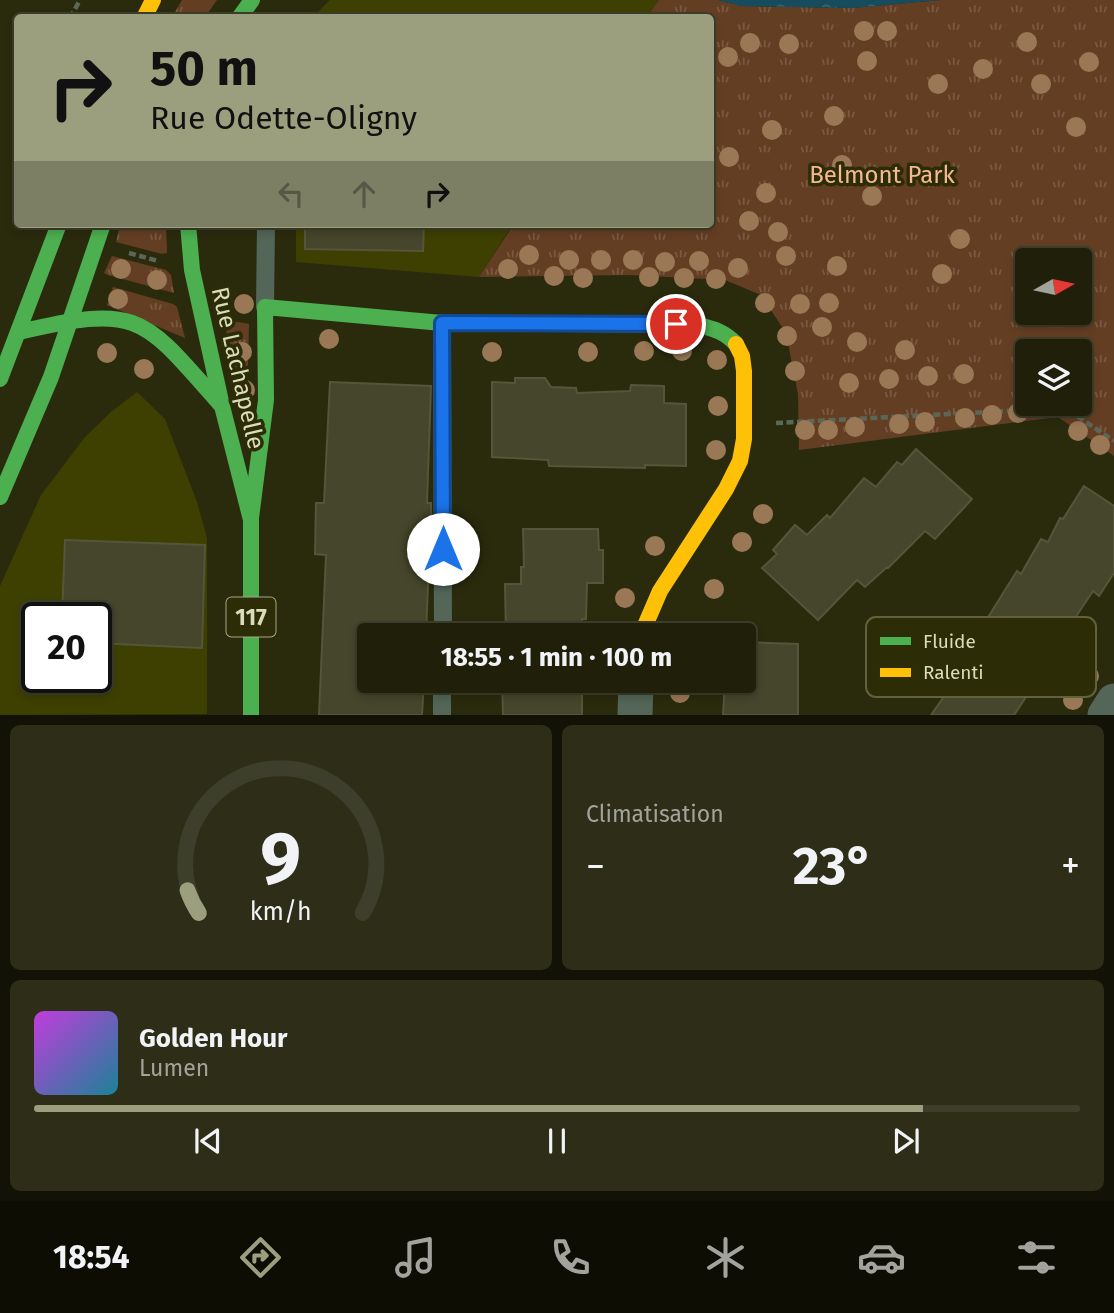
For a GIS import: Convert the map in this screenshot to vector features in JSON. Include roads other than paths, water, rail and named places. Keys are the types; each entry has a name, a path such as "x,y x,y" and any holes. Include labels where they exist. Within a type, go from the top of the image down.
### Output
{"street":[{"path":"0,379 58,228"},
{"path":"0,497 38,411 102,228"},
{"name":"Rue Lachapelle","path":"188,228 192,270 251,520"},
{"path":"265,307 442,323 685,324 720,330 738,346 744,359 743,454 739,466 660,591 645,623"},
{"name":"Rue Lachapelle","path":"251,715 251,520 266,400 265,307"},
{"path":"19,332 71,321 115,318 138,324 165,343 222,405"},
{"path":"635,715 636,693"},
{"path":"1105,715 1114,701"}],"lane":[{"path":"265,307 266,228"},
{"path":"442,323 443,623"},
{"path":"442,693 442,715"}],"water":[{"path":"718,0 941,0 853,8 741,6"}],"park label":[{"name":"Belmont Park","path":"882,175"}]}
